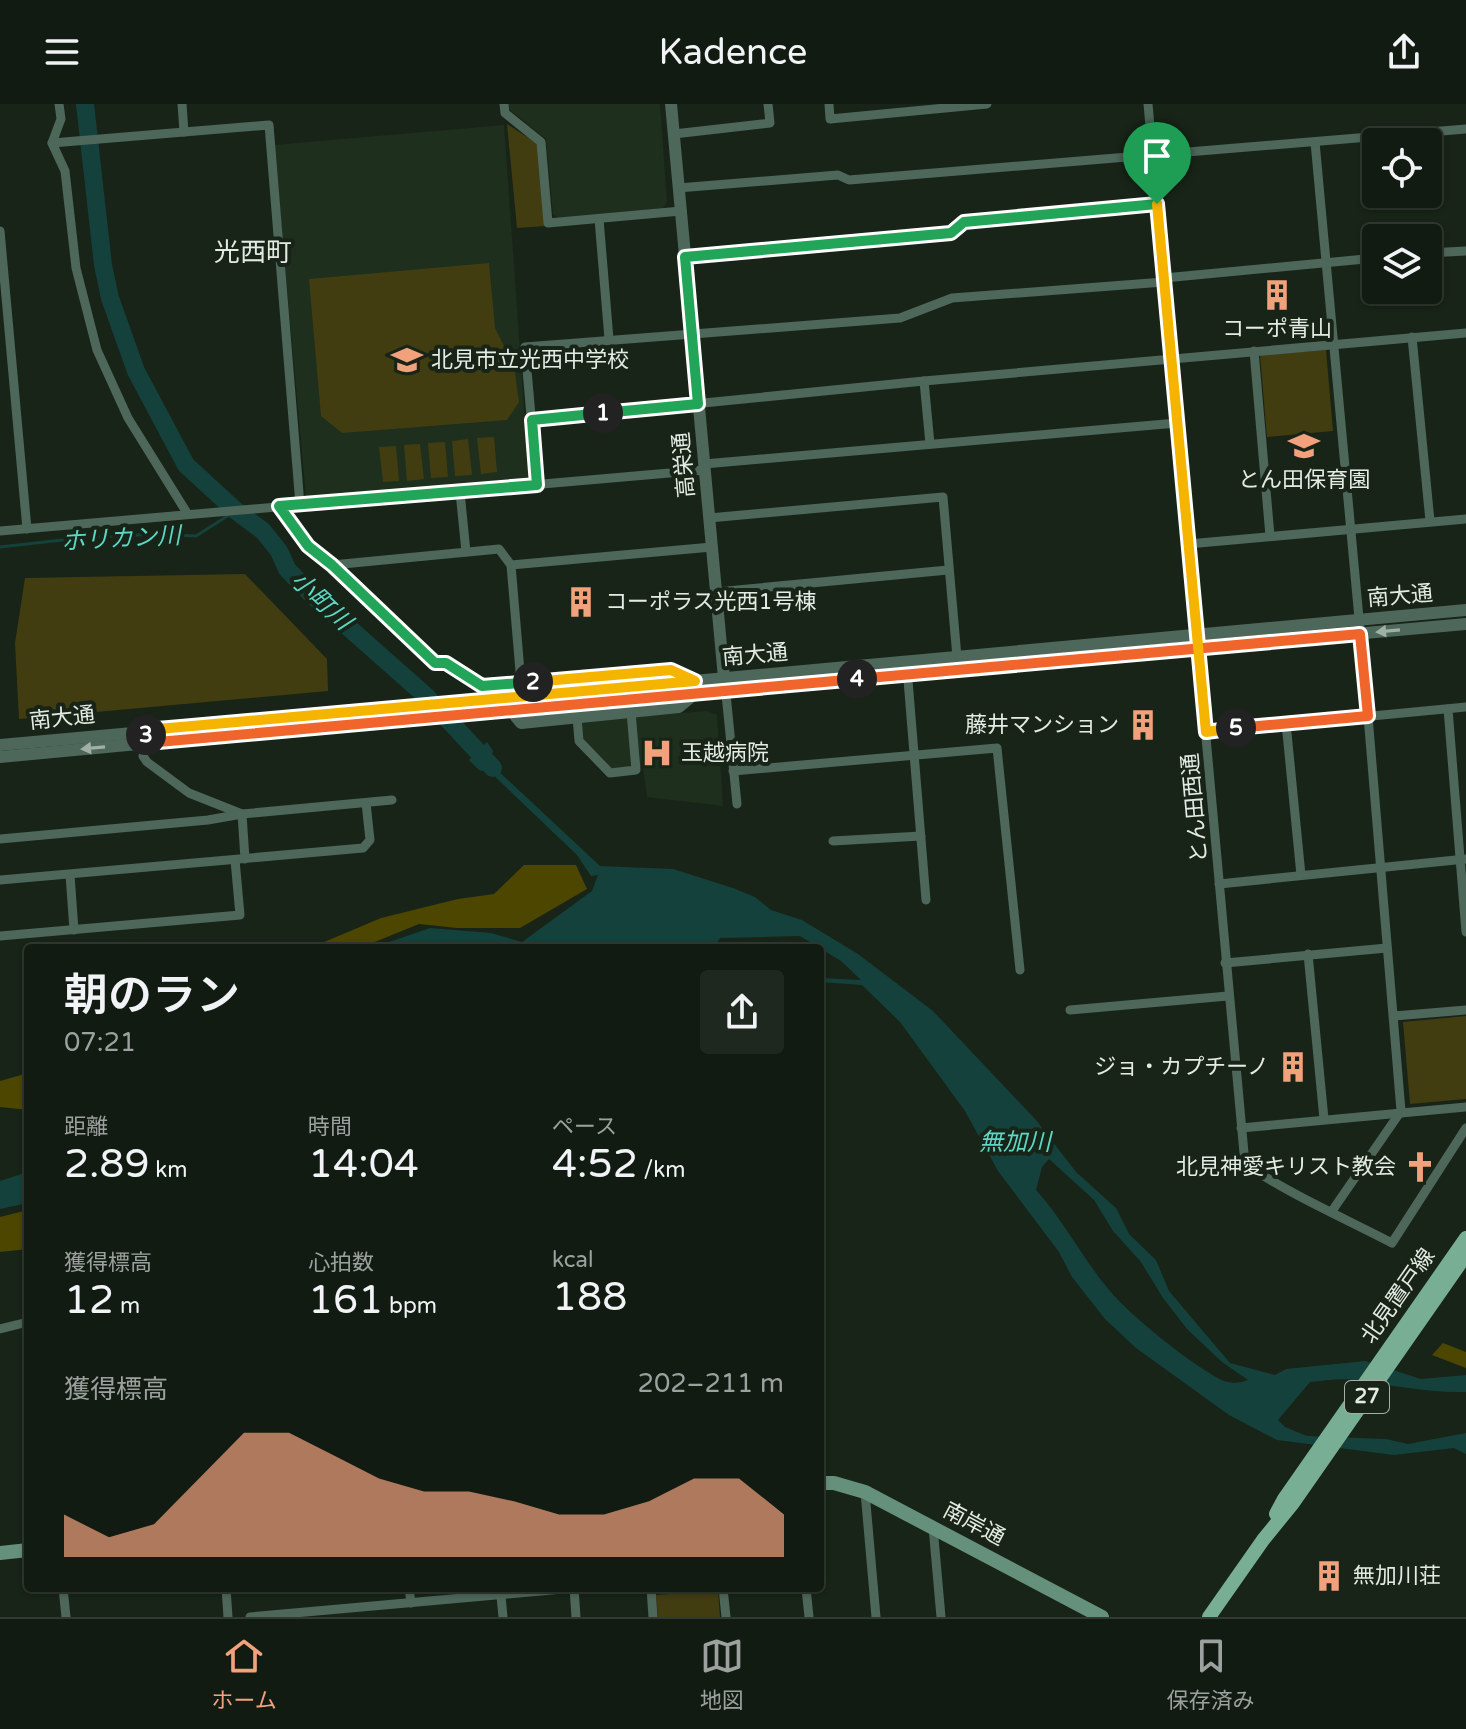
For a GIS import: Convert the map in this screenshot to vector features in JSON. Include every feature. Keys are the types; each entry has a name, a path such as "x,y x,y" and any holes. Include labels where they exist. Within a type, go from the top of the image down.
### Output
{"main road":[{"name":"北見置戸線","path":"1209,1617 1436,1289 1466,1238"},
{"name":"北見置戸線","path":"1436,1289 1466,1255"},
{"name":"南岸通","path":"824,1483 865,1492 1102,1617"},
{"path":"0,1553 24,1550"}],"street":[{"path":"59,104 61,119 52,143 65,171 76,268 97,350 128,418 187,513"},
{"path":"182,104 184,132"},
{"path":"504,104 505,113 541,142 548,223 681,211"},
{"name":"高栄通","path":"671,104 724,684"},
{"path":"674,134 770,123 768,104"},
{"path":"829,104 830,119 987,104"},
{"name":"とん田西通","path":"1148,104 1245,1164 1285,1190 1332,1211"},
{"path":"52,143 269,125 300,505"},
{"path":"678,188 838,175 849,180 1466,129"},
{"path":"1315,142 1401,1111 1332,1211 1392,1243 1466,1128"},
{"path":"685,257 951,233 964,222 1157,204"},
{"path":"599,219 609,339"},
{"path":"0,231 27,529"},
{"path":"1442,252 1466,251"},
{"path":"537,485 525,347 900,318 952,298 1362,259"},
{"path":"532,420 924,381 1466,333"},
{"path":"1412,337 1430,521"},
{"path":"1254,351 1270,536"},
{"path":"924,381 930,444"},
{"path":"0,531 537,485 930,444 1177,423"},
{"path":"460,492 466,552"},
{"path":"709,518 943,497 957,657"},
{"path":"274,507 308,546 435,663 446,663 482,686 517,684 671,670 696,686 679,707 521,723 516,717 517,684 511,565 499,549 332,565"},
{"path":"1188,544 1466,519"},
{"path":"511,565 712,547"},
{"path":"716,592 948,570"},
{"name":"南大通","path":"1360,627 1466,610"},
{"name":"南大通","path":"0,745 254,728 1360,627 1466,624"},
{"name":"南大通","path":"907,668 957,657 1197,642"},
{"path":"907,668 926,900"},
{"path":"724,684 737,804"},
{"path":"1206,732 1466,707"},
{"path":"1448,709 1463,859 1466,932"},
{"path":"577,717 579,741 610,773 636,770 631,712"},
{"path":"1286,723 1301,875"},
{"path":"146,737 143,756 165,776 189,793 242,814"},
{"name":"南大通","path":"0,757 146,737"},
{"path":"733,771 997,748 1020,970"},
{"path":"0,839 392,800"},
{"path":"0,880 363,848 370,840 366,803"},
{"path":"0,936 240,915 242,814"},
{"path":"833,841 921,836"},
{"path":"1219,884 1463,859"},
{"path":"70,875 74,930"},
{"path":"1225,963 1387,948"},
{"path":"1308,954 1324,1119"},
{"path":"1070,1010 1228,996"},
{"path":"1394,1016 1466,1010"},
{"path":"1241,1128 1466,1107"},
{"path":"0,1329 24,1323"},
{"path":"865,1492 876,1617"},
{"path":"933,1527 941,1617"},
{"path":"63,1592 66,1617"},
{"path":"226,1592 228,1617"},
{"path":"410,1592 411,1603"},
{"path":"250,1617 538,1592"},
{"path":"574,1592 576,1617"},
{"path":"651,1592 653,1617"},
{"path":"723,1592 726,1617"},
{"path":"806,1592 809,1617"},
{"path":"501,1596 503,1617"},
{"path":"388,1605 390,1617"}],"shaded area":[{"path":"509,104 660,104 667,202 663,208 558,218 553,214 546,139 509,109"},
{"path":"507,124 538,144 546,226 517,228"},
{"name":"北見市立光西中学校","path":"504,125 529,478 306,497 274,145"},
{"path":"489,263 495,328 514,366 519,402 507,420 342,433 321,416 309,279"},
{"path":"1326,350 1333,431 1267,437 1260,355"},
{"path":"494,437 497,472 481,474 477,438"},
{"path":"468,439 472,475 455,476 452,441"},
{"path":"445,442 448,477 431,478 428,443"},
{"path":"420,444 424,479 407,481 404,445"},
{"path":"396,446 399,481 383,482 379,447"},
{"path":"245,574 327,659 328,691 19,719 15,643 25,578"},
{"name":"玉越病院","path":"707,711 717,715 723,806 647,797 643,767 610,769 582,739 580,721"},
{"path":"524,865 576,865 587,889 520,928 457,928 419,924 370,944 319,944 381,918 458,899 494,894"},
{"path":"1466,1016 1466,1099 1410,1104 1403,1022"},
{"path":"24,1074 24,1110 0,1107 0,1081"},
{"path":"24,1211 24,1249 0,1252 0,1217"},
{"path":"1443,1343 1466,1352 1466,1368 1432,1355"},
{"path":"718,1592 720,1617 658,1617 656,1595"}],"water":[{"name":"無加川","path":"487,742 493,751 490,759 493,766 600,866 673,869 755,897 771,910 802,920 858,954 933,1011 1036,1120 1076,1172 1116,1208 1129,1234 1156,1260 1169,1291 1230,1363 1275,1375 1286,1369 1365,1361 1421,1379 1466,1375 1466,1392 1423,1390 1349,1379 1310,1382 1278,1420 1285,1427 1307,1436 1386,1439 1408,1444 1466,1433 1466,1454 1454,1448 1394,1455 1277,1440 1229,1415 1136,1348 1105,1319 1072,1277 1059,1252 998,1171 965,1111 900,1022 862,985 824,982 824,978 861,980 841,961 824,951 824,944 813,944 800,936 720,938 716,944 384,944 430,928 491,933 522,942 592,891 598,875 591,876 577,855 491,773 479,770 469,760","holes":["1049,1159 1094,1200 1113,1231 1141,1262 1187,1329 1222,1362 1248,1380 1230,1383 1200,1367 1143,1323 1109,1290 1036,1190 1042,1167"]},
{"path":"24,1173 24,1204 0,1209 0,1181"}],"waterway":[{"name":"小町川","path":"85,104 103,265 110,298 136,371 186,465 263,531 279,551 287,569 313,596 426,696 493,768"},
{"name":"ホリカン川","path":"0,547 80,538 157,534 196,536 229,515"}],"place":[{"name":"コーポ青山","path":"1277,295"},
{"name":"北見市立光西中学校","path":"407,360"},
{"name":"とん田保育園","path":"1304,446"},
{"name":"コーポラス光西1号棟","path":"581,602"},
{"name":"藤井マンション","path":"1143,725"},
{"name":"玉越病院","path":"657,753"},
{"name":"ジョ・カプチーノ","path":"1293,1067"},
{"name":"北見神愛キリスト教会","path":"1420,1167"},
{"name":"無加川荘","path":"1329,1576"}],"district":[{"name":"光西町","path":"253,252"}],"route":[{"path":"1157,204 964,222 951,233 685,257 698,404 532,420 537,485 279,506 308,546 435,663 446,663 482,686 671,670 695,681 146,730 147,743 1108,655 1198,648 1213,647 1360,634 1368,716 1206,732 1198,648 1194,606 1157,204"}]}
